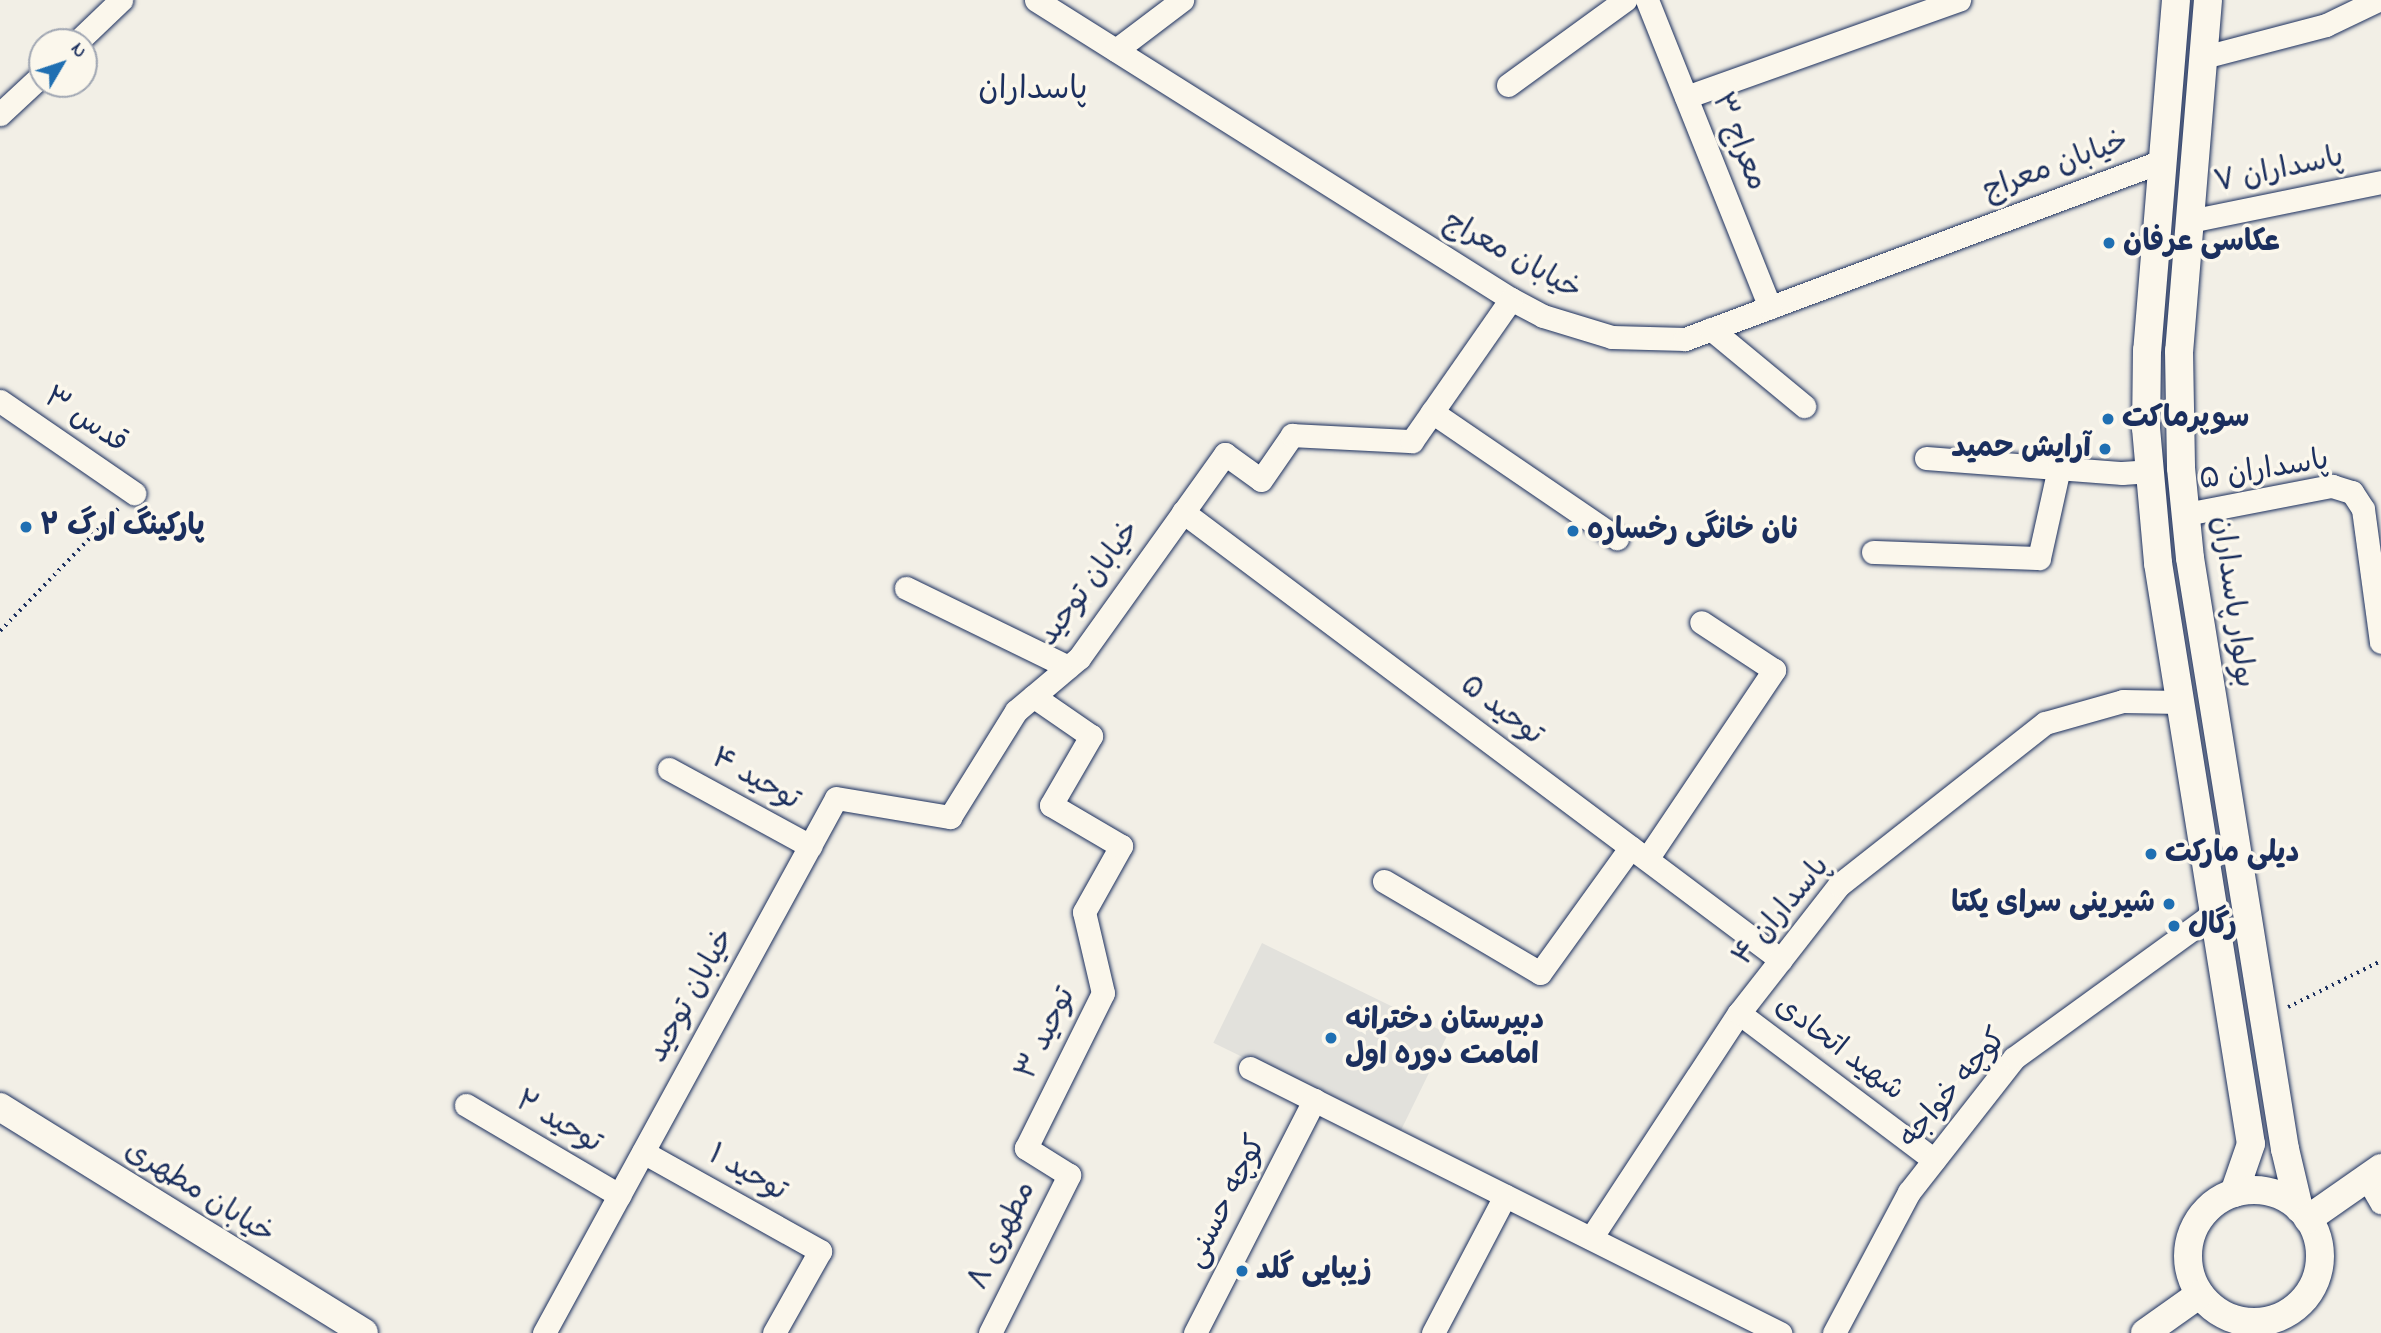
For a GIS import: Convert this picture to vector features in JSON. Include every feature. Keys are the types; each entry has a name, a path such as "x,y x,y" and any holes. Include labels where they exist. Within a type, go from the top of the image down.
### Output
{"main road":[{"path":"2176,0 2147,349 2148,471 2180,702 2251,1144 2234,1193"},
{"name":"بولوار پاسداران","path":"2208,0 2179,351 2178,427 2186,514 2264,1019 2303,1213"},
{"name":"خیابان مطهری","path":"0,1107 364,1333"},
{"path":"2303,1213 2374,1173"},
{"path":"2262,1191 2303,1213 2319,1244 2318,1272 2298,1320 2273,1320 2249,1327 2220,1313 2200,1294 2188,1255 2194,1228 2210,1206 2234,1193 2262,1191"},
{"path":"2145,1333 2200,1294"}],"street":[{"path":"92,28 121,0"},
{"name":"خیابان معراج","path":"1036,0 1511,299 1543,316 1612,337 1685,339 2162,161"},
{"path":"1116,50 1182,0"},
{"path":"1508,85 1625,0"},
{"name":"معراج ۳","path":"1647,0 1770,307"},
{"path":"1686,97 1959,0"},
{"path":"2204,57 2326,24 2378,0"},
{"path":"0,114 28,88"},
{"name":"پاسداران ۷","path":"2190,221 2381,182"},
{"name":"خیابان توحید","path":"544,1333 836,798 950,817 1016,711 1068,667 1224,454 1261,480 1292,435 1412,441 1511,299"},
{"path":"1711,329 1804,406"},
{"name":"قدس ۳","path":"0,401 134,493"},
{"path":"1432,412 1617,538"},
{"path":"1926,458 2059,468 2148,471"},
{"path":"1873,552 2039,558 2059,468"},
{"name":"پاسداران ۵","path":"2186,514 2332,486 2351,492 2363,509 2381,642"},
{"name":"توحید ۵","path":"1183,512 1781,960"},
{"path":"906,589 1068,667"},
{"path":"1384,881 1540,973 1639,853 1774,670 1701,622"},
{"name":"توحید ۳","path":"1026,1149 1103,993 1084,912 1121,846 1051,805 1091,736 1033,696"},
{"name":"پاسداران ۴","path":"1591,1238 1739,1013 1839,885 2045,723 2123,701 2180,702"},
{"name":"توحید ۴","path":"669,769 810,846"},
{"name":"کوچه خواجه","path":"1834,1333 1909,1192 2014,1058 2214,913"},
{"name":"شهید اتحادی","path":"1739,1013 1934,1160"},
{"path":"1250,1068 1780,1333"},
{"name":"کوچه حسنی","path":"1195,1333 1314,1100"},
{"name":"توحید ۲","path":"466,1105 620,1195"},
{"name":"مطهری ۸","path":"990,1333 1069,1175 1026,1149"},
{"name":"توحید ۱","path":"643,1152 820,1251 774,1333"},
{"path":"2374,1173 2381,1202"},
{"path":"1433,1333 1505,1196"}],"path":[{"path":"0,631 134,493"},
{"path":"2264,1019 2381,961"}],"shaded area":[{"name":"دبیرستان دخترانه امامت دوره اول","path":"1262,943 1448,1034 1399,1134 1213,1043"}],"place":[{"name":"عکاسی عرفان","path":"2109,243"},
{"name":"سوپرماکت","path":"2108,419"},
{"name":"آرایش حمید","path":"2105,449"},
{"name":"پارکینگ ارگ ۲","path":"26,527"},
{"name":"نان خانگی رخساره","path":"1573,531"},
{"name":"دیلی مارکت","path":"2151,854"},
{"name":"شیرینی سرای یکتا","path":"2169,904"},
{"name":"رگال","path":"2174,926"},
{"name":"دبیرستان دخترانه امامت دوره اول","path":"1331,1038"},
{"name":"زیبایی گلد","path":"1242,1271"}],"district":[{"name":"پاسداران","path":"1033,91"}]}
